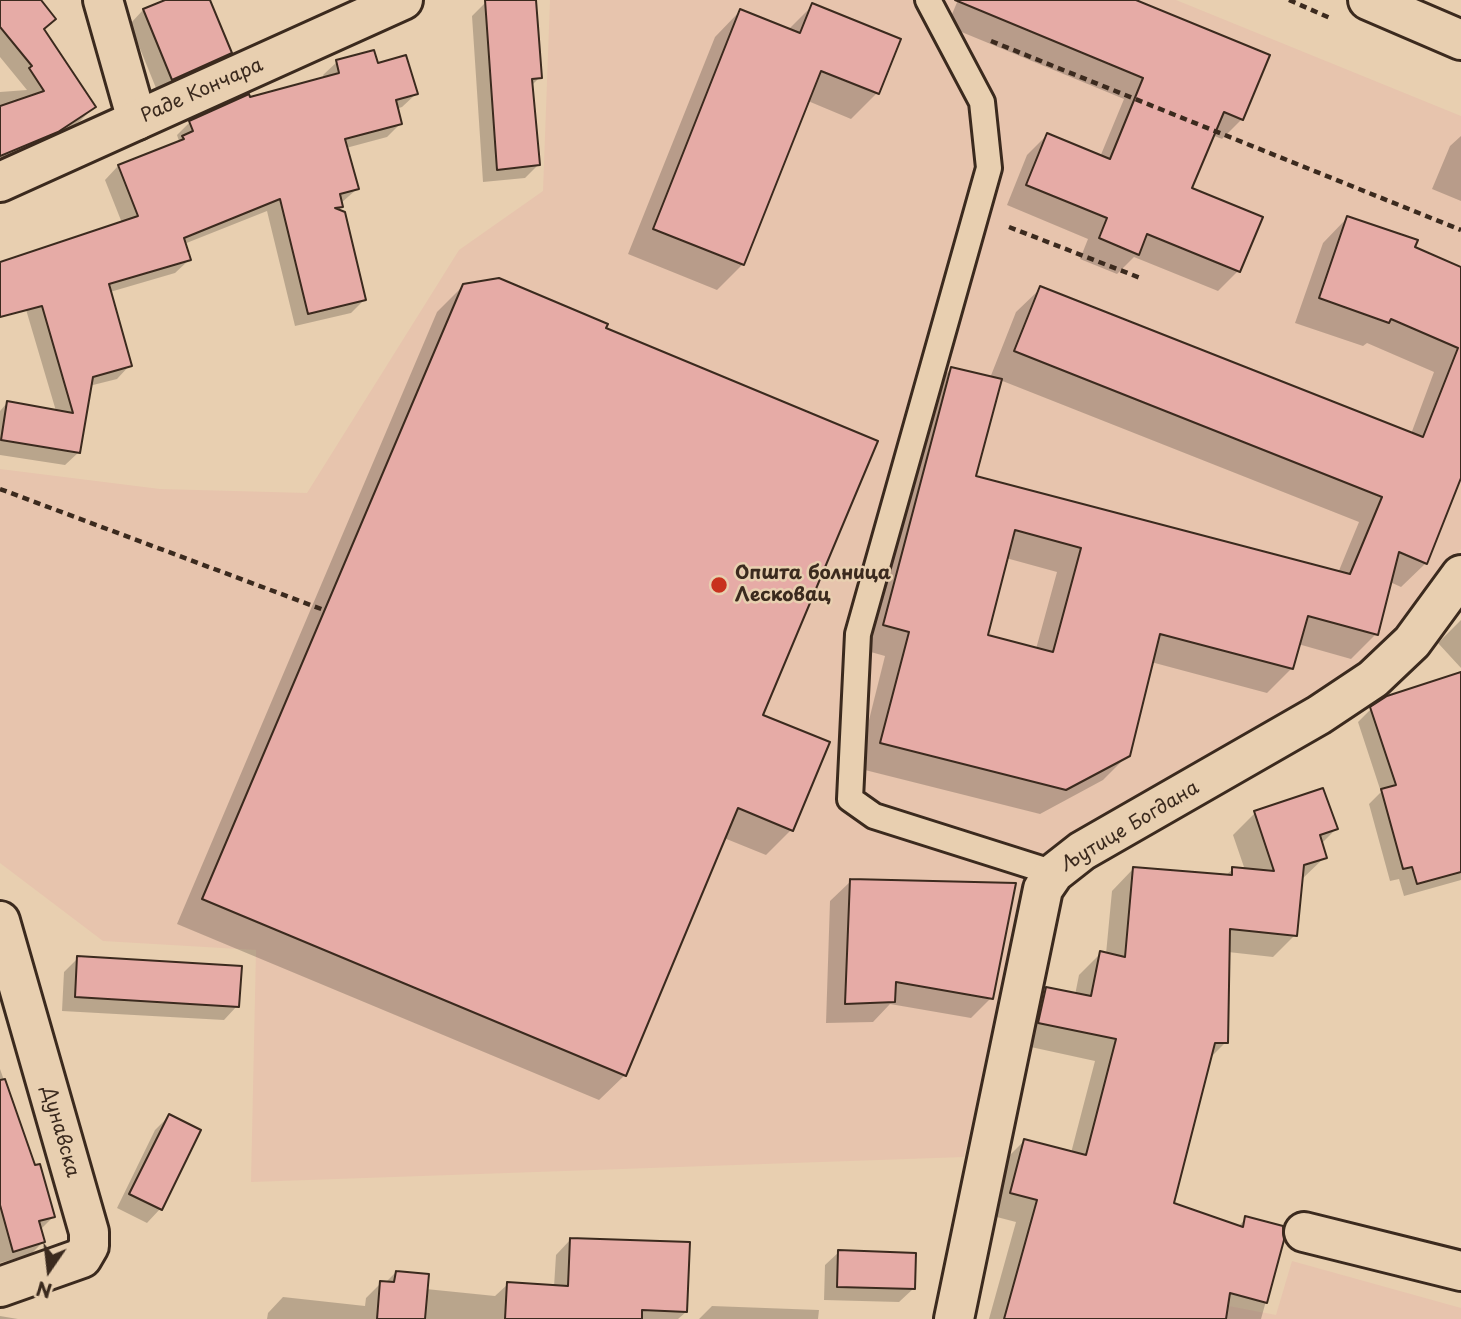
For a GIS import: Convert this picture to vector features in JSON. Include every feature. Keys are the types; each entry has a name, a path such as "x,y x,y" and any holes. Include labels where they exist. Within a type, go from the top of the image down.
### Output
{"street":[{"path":"103,0 137,120"},
{"name":"Раде Кончара","path":"0,181 403,0"},
{"path":"1368,0 1461,40"},
{"name":"Љутице Богдана","path":"954,1319 1043,888 1054,873 1082,851 1319,715 1373,679 1412,642 1461,575"},
{"name":"Дунавска","path":"0,921 89,1232 89,1246 82,1258 0,1287"},
{"path":"1304,1233 1461,1271"}],"lane":[{"path":"932,9 956,49 982,102 989,168 858,634 850,799 874,816 1054,873"}],"path":[{"path":"932,9 1461,230"},
{"path":"976,214 1143,279"},
{"path":"0,489 324,610"}],"shaded area":[{"name":"Општа болница Лесковац","path":"550,0 1176,0 1461,116 1461,549 1414,620 1366,667 1025,892 964,1157 251,1182 256,950 103,941 0,863 0,469 160,489 307,493 459,250 543,191"},
{"path":"1292,1261 1461,1308 1461,1319 1195,1319 1214,1303 1276,1315"}],"building":[{"path":"0,0 41,0 56,19 44,29 96,107 58,132 0,156 0,106 44,91 29,68 32,66 0,27"},
{"path":"165,0 210,0 232,53 172,80 143,9"},
{"path":"485,0 536,0 542,78 532,79 540,165 497,170"},
{"path":"955,0 1136,0 1270,55 1243,120 1224,112 1192,188 1263,217 1240,272 1147,234 1139,255 1099,238 1107,218 1026,185 1047,133 1110,159 1143,78"},
{"path":"812,3 901,39 879,94 821,71 744,265 653,229 740,9 800,33"},
{"path":"374,50 378,63 406,55 418,94 396,100 402,124 345,139 359,189 340,194 343,207 335,208 345,212 366,300 308,314 280,199 184,238 191,260 109,284 132,366 93,377 80,453 1,440 7,401 73,413 42,306 0,317 0,262 138,216 118,165 184,139 182,136 193,131 189,121 249,94 250,97 339,73 336,60"},
{"path":"1347,216 1418,240 1415,247 1461,267 1461,478 1427,564 1399,552 1378,635 1308,616 1293,669 1160,634 1130,756 1066,790 880,743 909,632 883,625 951,367 1002,379 976,476 1350,574 1382,497 1014,351 1040,286 1423,437 1458,348 1391,319 1389,323 1319,298","holes":["1015,530 1081,548 1053,652 988,635"]},
{"path":"499,278 608,324 606,328 878,441 763,715 830,742 793,831 738,808 626,1076 202,899 463,284"},
{"path":"1461,672 1461,872 1417,884 1412,867 1403,869 1381,789 1396,785 1370,707 1387,696"},
{"path":"1323,788 1338,829 1320,835 1327,858 1304,865 1297,936 1230,929 1228,1043 1215,1043 1174,1203 1243,1227 1245,1216 1283,1226 1284,1240 1267,1303 1230,1293 1226,1319 1004,1319 1037,1200 1010,1193 1024,1139 1086,1155 1116,1039 1038,1023 1046,987 1091,996 1100,951 1125,957 1133,867 1232,875 1232,867 1274,871 1254,811"},
{"path":"850,879 1016,883 993,999 896,982 895,1002 845,1004"},
{"path":"77,956 242,966 239,1007 75,997"},
{"path":"5,1079 35,1165 40,1164 55,1217 39,1221 45,1242 13,1252 0,1205 0,1080"},
{"path":"169,1114 201,1130 162,1210 129,1194"},
{"path":"570,1238 690,1242 687,1312 642,1310 642,1319 505,1319 507,1282 568,1286"},
{"path":"838,1250 916,1253 915,1289 837,1287"},
{"path":"396,1271 429,1274 425,1319 377,1319 380,1281 394,1282"}],"place":[{"name":"Општа болница Лесковац","path":"719,585"}]}
